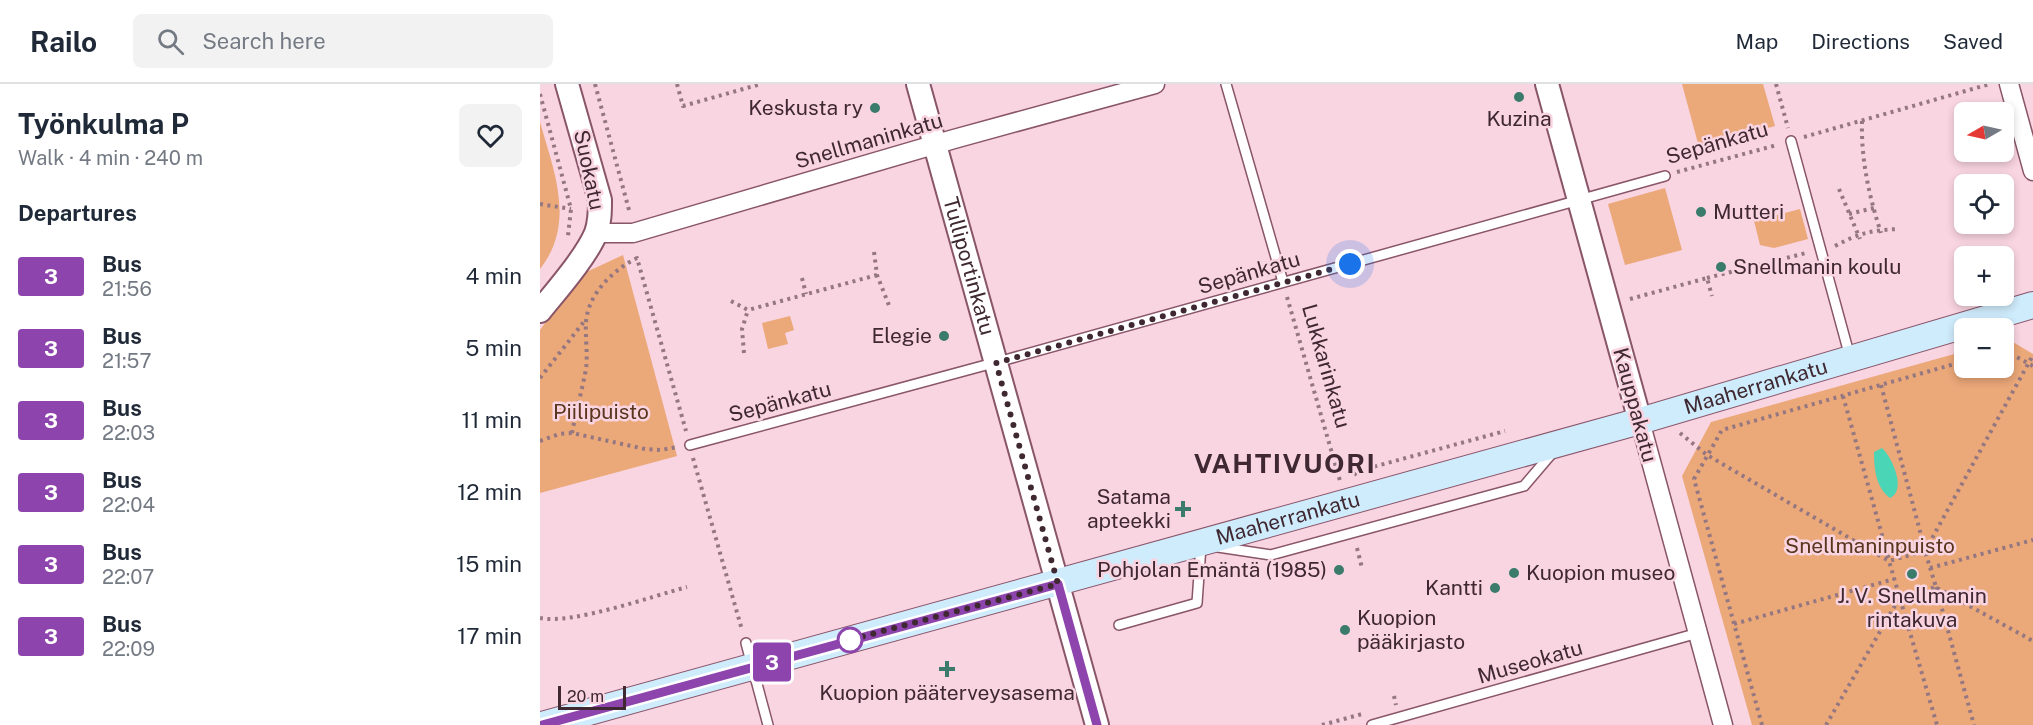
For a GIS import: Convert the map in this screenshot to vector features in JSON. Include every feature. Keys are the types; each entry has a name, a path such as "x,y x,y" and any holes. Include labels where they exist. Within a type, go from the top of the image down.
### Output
{"main road":[{"name":"Maaherrankatu","path":"542,725 1640,421 2033,305"}],"street":[{"name":"Suokatu","path":"540,311 596,233 600,217 600,200 567,84"},
{"name":"Tulliportinkatu","path":"918,84 1097,725"},
{"name":"Snellmaninkatu","path":"596,233 633,233 1155,84"},
{"name":"Kauppakatu","path":"1547,84 1723,725"},
{"path":"2009,84 2033,171"}],"lane":[{"name":"Lukkarinkatu","path":"1226,84 1283,282"},
{"path":"1791,141 1850,359"},
{"name":"Sepänkatu","path":"690,445 996,363 1665,176"},
{"path":"1119,625 1197,603 1201,544"},
{"name":"Museokatu","path":"1372,725 1401,721 1698,633"},
{"path":"746,642 768,725"}],"path":[{"path":"595,84 629,210"},
{"path":"677,84 683,106 761,84"},
{"path":"1776,84 1791,141"},
{"name":"Sepänkatu","path":"1665,176 1990,84"},
{"path":"540,94 571,209 540,204"},
{"path":"1862,121 1861,148 1864,174 1881,231"},
{"path":"1839,189 1859,236"},
{"path":"1849,214 1874,208"},
{"path":"1626,300 1707,278 1821,252 1859,236 1899,229"},
{"path":"874,252 877,275 890,308"},
{"path":"540,378 586,319 592,302 605,283 623,265 637,258"},
{"path":"731,301 748,310 877,275"},
{"path":"802,278 806,294"},
{"path":"1707,278 1712,296"},
{"name":"Lukkarinkatu","path":"1283,282 1341,485 1358,471 1506,431"},
{"path":"744,353 742,329 748,310"},
{"path":"572,433 586,367 586,319"},
{"path":"2014,355 2031,364"},
{"path":"1675,429 1707,455 1889,561 1925,550 2031,364 2033,355"},
{"path":"1762,725 1694,479 1722,430 1954,364"},
{"path":"1881,385 1974,725"},
{"path":"1843,396 1937,725"},
{"path":"540,441 559,434 572,433 645,449 661,450 690,445"},
{"path":"1930,568 2033,540"},
{"path":"1357,548 1362,568"},
{"path":"1734,624 1894,579"},
{"path":"540,618 547,620 576,616 687,587"},
{"path":"1826,725 1900,597 1936,587 2033,641"}],"green space":[{"path":"1682,84 1763,84 1775,126 1699,147"},
{"path":"540,122 556,178 560,215 551,252 540,269"},
{"path":"1665,188 1682,250 1625,265 1608,204"},
{"path":"1800,209 1808,239 1774,248 1760,245 1754,221"},
{"name":"Piilipuisto","path":"623,255 677,456 540,493 540,330 580,275"},
{"path":"790,316 794,330 785,333 788,344 768,349 762,323"},
{"name":"Snellmaninpuisto","path":"2014,343 2033,354 2033,725 1752,725 1682,476 1711,422 1954,354 1954,378 2014,378"}],"shaded area":[{"path":"1882,448 1890,458 1898,481 1895,494 1890,498 1879,484 1875,471 1874,452"}],"bus line":[{"name":"3","path":"542,725 1058,584 1097,725"}],"place":[{"name":"Kuzina","path":"1519,97"},
{"name":"Keskusta ry","path":"875,108"},
{"name":"Mutteri","path":"1701,212"},
{"name":"Snellmanin koulu","path":"1721,267"},
{"name":"Elegie","path":"944,336"},
{"name":"Satama apteekki","path":"1183,509"},
{"name":"Pohjolan Emäntä (1985)","path":"1339,570"},
{"name":"Kuopion museo","path":"1514,573"},
{"name":"J. V. Snellmanin rintakuva","path":"1912,574"},
{"name":"Kantti","path":"1495,588"},
{"name":"Kuopion pääkirjasto","path":"1345,630"},
{"name":"Kuopion pääterveysasema","path":"947,669"}],"district":[{"name":"VAHTIVUORI","path":"1285,464"}],"route":[{"path":"850,640 846,641 1058,584 996,363 1350,264"}]}
